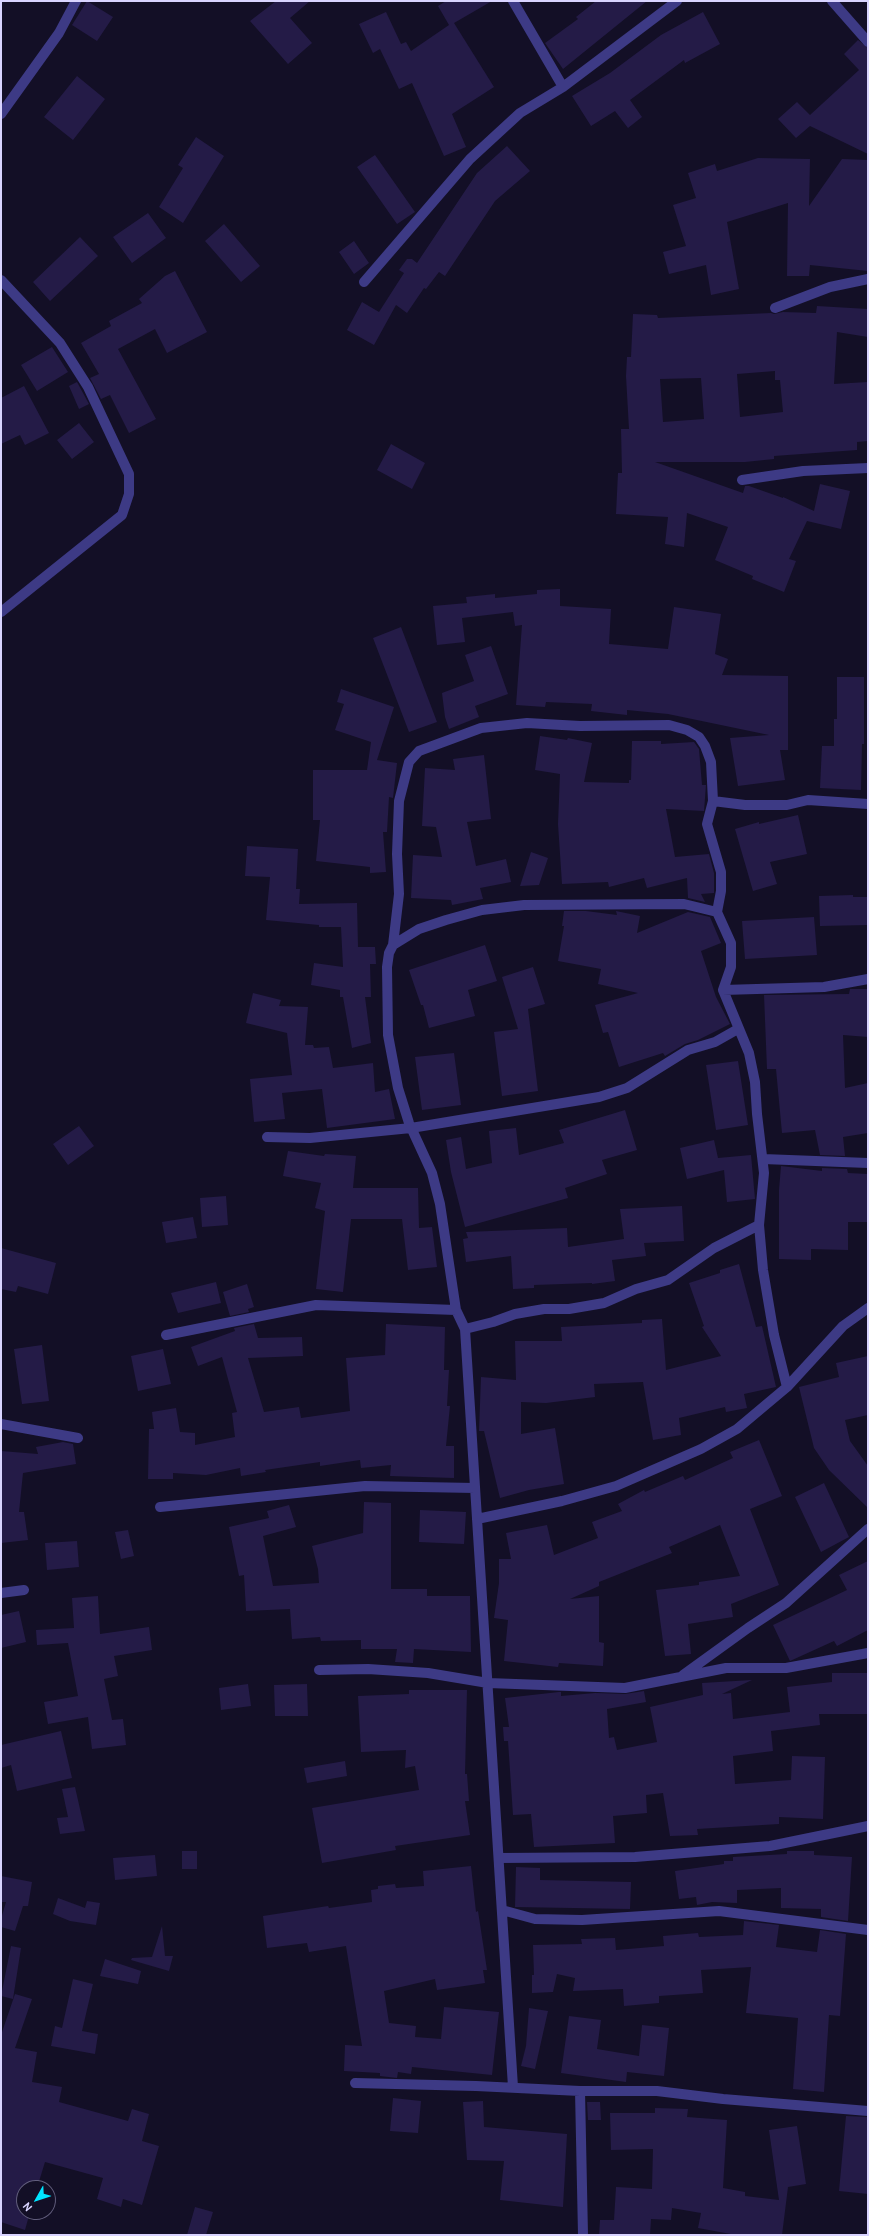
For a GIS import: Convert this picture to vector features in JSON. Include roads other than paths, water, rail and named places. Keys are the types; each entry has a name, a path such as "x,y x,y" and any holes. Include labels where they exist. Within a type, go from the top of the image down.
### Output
{"street":[{"path":"1,114 59,33 76,1"},
{"path":"513,1 563,86"},
{"path":"364,282 470,159 520,113 563,86 677,1"},
{"path":"832,1 868,42"},
{"path":"775,308 830,288 868,279"},
{"path":"1,280 60,343 88,386 129,474 128,494 122,515 1,612"},
{"path":"742,480 803,471 868,468"},
{"path":"513,2087 465,1329 456,1310 440,1204 432,1173 411,1128 398,1088 388,1035 387,967 389,953 393,944 399,894 397,854 399,801 409,762 418,751 481,728 527,723 580,726 669,725 687,730 699,737 705,746 710,762 713,800 707,824 721,872 721,891 717,912 731,943 732,967 723,990 749,1053 755,1082 764,1173 759,1225 762,1270 774,1334 787,1387"},
{"path":"713,800 745,805 787,805 808,800 868,804"},
{"path":"393,944 419,929 446,920 482,910 524,905 684,904 717,912"},
{"path":"723,990 824,987 868,979"},
{"path":"267,1137 310,1138 411,1128 599,1097 627,1088 688,1050 715,1042 738,1029"},
{"path":"763,1159 868,1163"},
{"path":"465,1329 493,1322 515,1314 544,1310 569,1309 604,1303 636,1289 668,1280 714,1248 759,1225"},
{"path":"166,1335 316,1305 456,1310"},
{"path":"477,1519 562,1501 616,1486 669,1464 737,1429 787,1387 843,1326 868,1308"},
{"path":"1,1424 78,1438"},
{"path":"160,1507 365,1486 475,1488"},
{"path":"682,1677 736,1636 786,1603 868,1529"},
{"path":"1,1593 24,1590"},
{"path":"319,1670 368,1669 420,1673 488,1683 625,1688 726,1668 786,1668 868,1653"},
{"path":"499,1858 635,1857 770,1846 868,1826"},
{"path":"502,1910 535,1919 550,1920 582,1920 719,1912 868,1930"},
{"path":"355,2083 513,2087 580,2091 656,2091 724,2099 868,2111"},
{"path":"580,2091 583,2235"}]}
